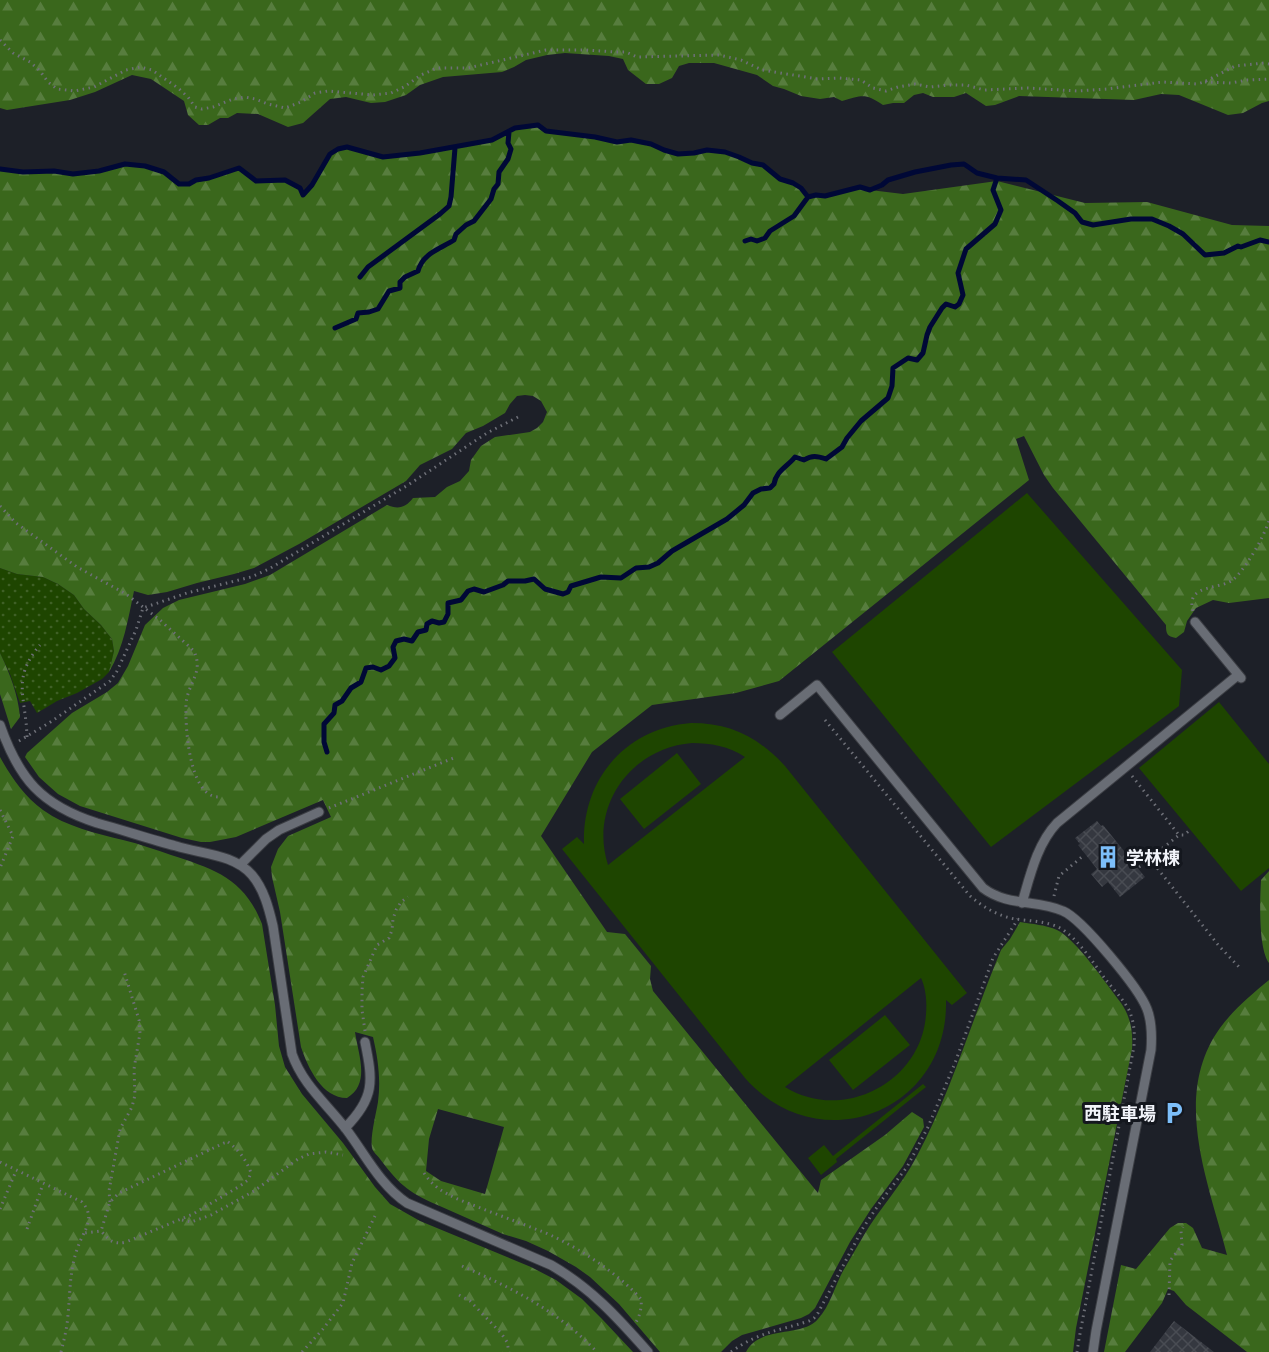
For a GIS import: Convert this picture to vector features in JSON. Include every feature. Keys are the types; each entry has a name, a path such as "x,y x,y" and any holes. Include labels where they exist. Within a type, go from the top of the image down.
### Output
{"lane":[{"path":"1022,903 1043,843 1057,823 1240,677 1195,622"},
{"path":"780,715 817,685 983,888 998,897 1060,909 1068,913 1084,927 1140,996 1147,1010 1152,1027 1151,1050 1093,1352"},
{"path":"0,725 18,767 45,798 83,818 178,847 225,858 240,865 253,876 268,908 292,1054 296,1066 308,1085 345,1128 384,1182 396,1196 419,1209 551,1265 568,1275 613,1313 648,1352"},
{"path":"240,865 266,839 279,830 319,812"},
{"path":"345,1128 357,1116 368,1093 370,1071 365,1042"}],"path":[{"path":"0,40 13,53 30,62 57,89 75,91 94,87 126,70 140,67 152,70 178,88 195,107 202,109 233,99 255,99 285,108 315,93 328,91 373,95 391,93 437,68 468,68 546,50 626,52 637,57 719,55 741,60 762,70 818,79 861,80 873,88 886,91 915,84 930,87 966,85 984,90 1028,88 1077,91 1163,81 1189,84 1269,79"},
{"path":"1204,82 1235,66 1269,64"},
{"path":"143,608 188,593 251,577 269,568 408,485 494,429 518,417"},
{"path":"0,506 16,523 77,567 126,594 194,651 198,668 186,702 187,738 192,763 200,783 206,793 218,797"},
{"path":"1195,622 1191,606 1193,598 1205,588 1224,585 1235,579 1262,538 1269,521"},
{"path":"8,746 49,723 110,681 122,661 143,608"},
{"path":"27,737 22,682 29,658 40,645"},
{"path":"825,720 970,896 994,912 1018,920 1060,928 1083,950 1129,1010 1134,1029 1134,1046 1077,1352"},
{"path":"319,812 456,757"},
{"path":"1125,767 1179,835"},
{"path":"0,810 13,836 0,868"},
{"path":"1139,867 1179,835 1184,835 1190,830"},
{"path":"1056,888 1059,876 1083,856"},
{"path":"1150,859 1212,937 1240,968"},
{"path":"365,1042 362,1010 363,977 377,945 389,938 396,910 408,897"},
{"path":"730,1352 762,1334 808,1322 818,1312 867,1221 907,1167 928,1128 955,1063 993,958 1018,920 1022,903"},
{"path":"100,1231 110,1202 109,1191 120,1129 132,1107 135,1095 134,1070 140,1032 139,1020 124,971"},
{"path":"100,1231 110,1241 120,1243 180,1220 240,1186 248,1180 251,1173 241,1155 228,1142 181,1162 119,1193 110,1202"},
{"path":"180,1220 191,1222 211,1215 254,1191 298,1159 309,1154 326,1152 343,1155"},
{"path":"0,1162 82,1202 87,1207 90,1217 73,1262 68,1314 61,1352"},
{"path":"0,1209 16,1171"},
{"path":"424,1173 447,1194 557,1238 607,1270 641,1299 639,1318 628,1329"},
{"path":"27,1228 43,1184"},
{"path":"302,1352 343,1303 352,1263 375,1216"},
{"path":"1169,1295 1170,1261 1182,1245 1183,1227"},
{"path":"84,1233 100,1231"},
{"path":"462,1266 532,1300 560,1319 597,1352"},
{"path":"459,1295 470,1302 501,1333 507,1342 509,1352"}],"green space":[{"path":"0,0 1269,0 1269,101 1243,113 1228,115 1179,95 1161,94 1134,100 1019,96 986,106 966,93 954,97 933,97 923,93 914,95 904,103 883,105 864,96 842,101 834,97 820,99 801,96 773,86 757,75 714,63 689,63 679,66 672,78 659,84 646,84 628,70 623,59 565,53 526,60 502,72 443,77 420,85 406,95 385,102 371,103 346,97 330,99 303,123 288,127 258,114 237,113 228,118 220,118 208,125 199,125 188,115 184,101 151,79 132,75 95,92 70,100 7,110 0,108"},
{"path":"538,125 546,131 617,142 631,140 651,144 678,154 707,150 725,152 763,165 780,179 801,188 808,197 825,196 860,187 903,194 997,181 1085,203 1147,202 1232,225 1269,226 1269,598 1229,603 1213,600 1196,608 1187,621 1184,632 1176,638 1169,635 1166,625 1053,488 1024,436 1016,439 1029,480 779,681 736,693 652,705 592,752 541,836 607,932 625,934 651,966 650,979 653,991 818,1193 821,1180 885,1135 912,1112 923,1119 924,1127 903,1166 850,1242 815,1308 801,1318 742,1335 721,1352 660,1352 619,1304 576,1267 526,1241 503,1234 431,1202 400,1183 372,1148 379,1085 378,1061 373,1037 355,1032 361,1077 359,1085 347,1098 330,1093 317,1080 301,1047 271,867 278,849 288,836 331,817 323,800 236,837 201,842 80,806 58,794 49,786 39,777 25,757 72,713 118,683 128,666 145,625 163,608 179,600 245,584 270,575 387,505 399,507 408,504 413,498 435,497 447,487 460,481 469,471 471,460 481,446 495,437 530,432 543,422 547,412 541,401 533,396 517,396 505,413 466,433 452,449 420,465 406,481 254,568 167,592 148,595 134,591 122,643 109,672 114,651 112,639 74,595 43,577 17,574 0,568 0,169 74,174 99,171 125,164 145,166 164,172 179,184 189,184 239,168 256,181 285,180 300,188 304,195 330,154 338,149 347,147 383,157 420,153 492,140 515,128","holes":["438,1109 504,1127 485,1194 441,1181 426,1171 429,1139"]},
{"path":"1027,493 1182,670 1179,706 991,847 832,652"},
{"path":"0,568 17,574 43,577 74,595 112,639 114,651 109,672 102,679 37,713 30,701 20,703 0,653"},
{"path":"0,653 13,684 19,709 20,717 11,729 0,694"},
{"path":"1219,702 1269,764 1269,868 1241,891 1139,768"},
{"path":"691,723 719,726 743,734 765,747 785,766 967,993 952,1005 946,1000 941,1039 926,1071 903,1096 874,1112 842,1120 808,1117 775,1103 745,1078 562,849 577,837 584,844 585,820 591,798 600,778 612,761 628,746 668,727","holes":["692,743 719,746 745,757 608,865 604,843 605,822 610,802 620,784 634,768 650,756 670,747","921,978 926,1005 921,1038 910,1059 895,1076 876,1090 854,1098 831,1100 808,1097 785,1087"]},
{"path":"677,753 701,784 644,829 620,799"},
{"path":"0,757 24,792 36,805 52,816 82,829 142,845 201,865 237,886 255,908 262,924 279,1046 285,1067 302,1094 343,1143 375,1187 390,1204 420,1221 531,1267 556,1280 582,1299 633,1352 0,1352"},
{"path":"1269,871 1269,963 1265,956 1261,935 1260,911 1261,880"},
{"path":"1020,922 1053,928 1065,935 1091,963 1121,1003 1132,1030 1132,1049 1073,1352 746,1352 760,1338 811,1325 826,1308 843,1271 864,1235 917,1156 951,1080 1001,950"},
{"path":"1269,980 1269,1352 1247,1352 1186,1305 1174,1291 1168,1289 1162,1303 1125,1352 1104,1352 1121,1265 1136,1269 1170,1228 1178,1223 1186,1223 1193,1228 1202,1248 1227,1255 1198,1140 1196,1111 1198,1082 1205,1054 1220,1028 1237,1008"},
{"path":"885,1015 910,1045 853,1090 829,1060"},
{"path":"923,1084 926,1087 836,1159 837,1162 821,1175 808,1158 824,1145 833,1156"}],"building":[{"name":"学林棟","path":"1097,821 1101,826 1103,825 1145,877 1120,897 1108,882 1102,887 1091,874 1097,869 1075,838"},
{"path":"1174,1321 1214,1352 1150,1352"}],"waterway":[{"path":"0,169 73,174 99,171 125,164 145,166 164,172 179,184 189,184 239,168 256,181 285,180 300,188 303,195 312,185 330,154 338,149 347,147 383,157 420,153 492,140 515,128 538,125 546,131 617,142 631,140 651,144 678,154 707,150 725,152 763,165 780,179 801,188 808,197 825,196 860,187 870,190 888,180 915,172 964,164 977,173 997,178 1026,180 1075,213 1082,222 1093,225 1131,219 1152,219 1183,234 1205,255 1224,253 1238,246 1260,240 1269,242"},
{"path":"335,328 356,319 358,313 378,309 389,291 400,288 400,282 418,271 428,256 454,240 456,234 474,221 491,199 498,184 499,172 508,159 511,149 508,143 509,132"},
{"path":"360,277 368,267 449,206 455,148"},
{"path":"327,752 324,742 324,724 334,713 335,705 342,701 351,688 361,682 366,668 373,667 381,670 389,666 395,658 393,647 396,641 404,639 412,641 418,632 426,630 427,624 432,621 444,622 448,614 448,603 461,600 468,591 474,589 484,592 508,581 534,579 545,589 563,594 568,592 571,586 601,577 621,578 636,568 649,567 658,563 672,551 727,519 744,505 753,493 770,488 779,472 795,457 804,460 810,457 826,459 842,447 861,421 888,398 892,386 893,368 908,358 917,360 923,353 930,327 942,308 946,304 955,307 959,304 963,295 958,273 966,249 995,224 1001,210 993,190 997,178"},
{"path":"745,241 765,238 770,231 794,216 808,197"}],"place":[{"name":"学林棟","path":"1108,857"},
{"name":"西駐車場","path":"1174,1113"}]}
